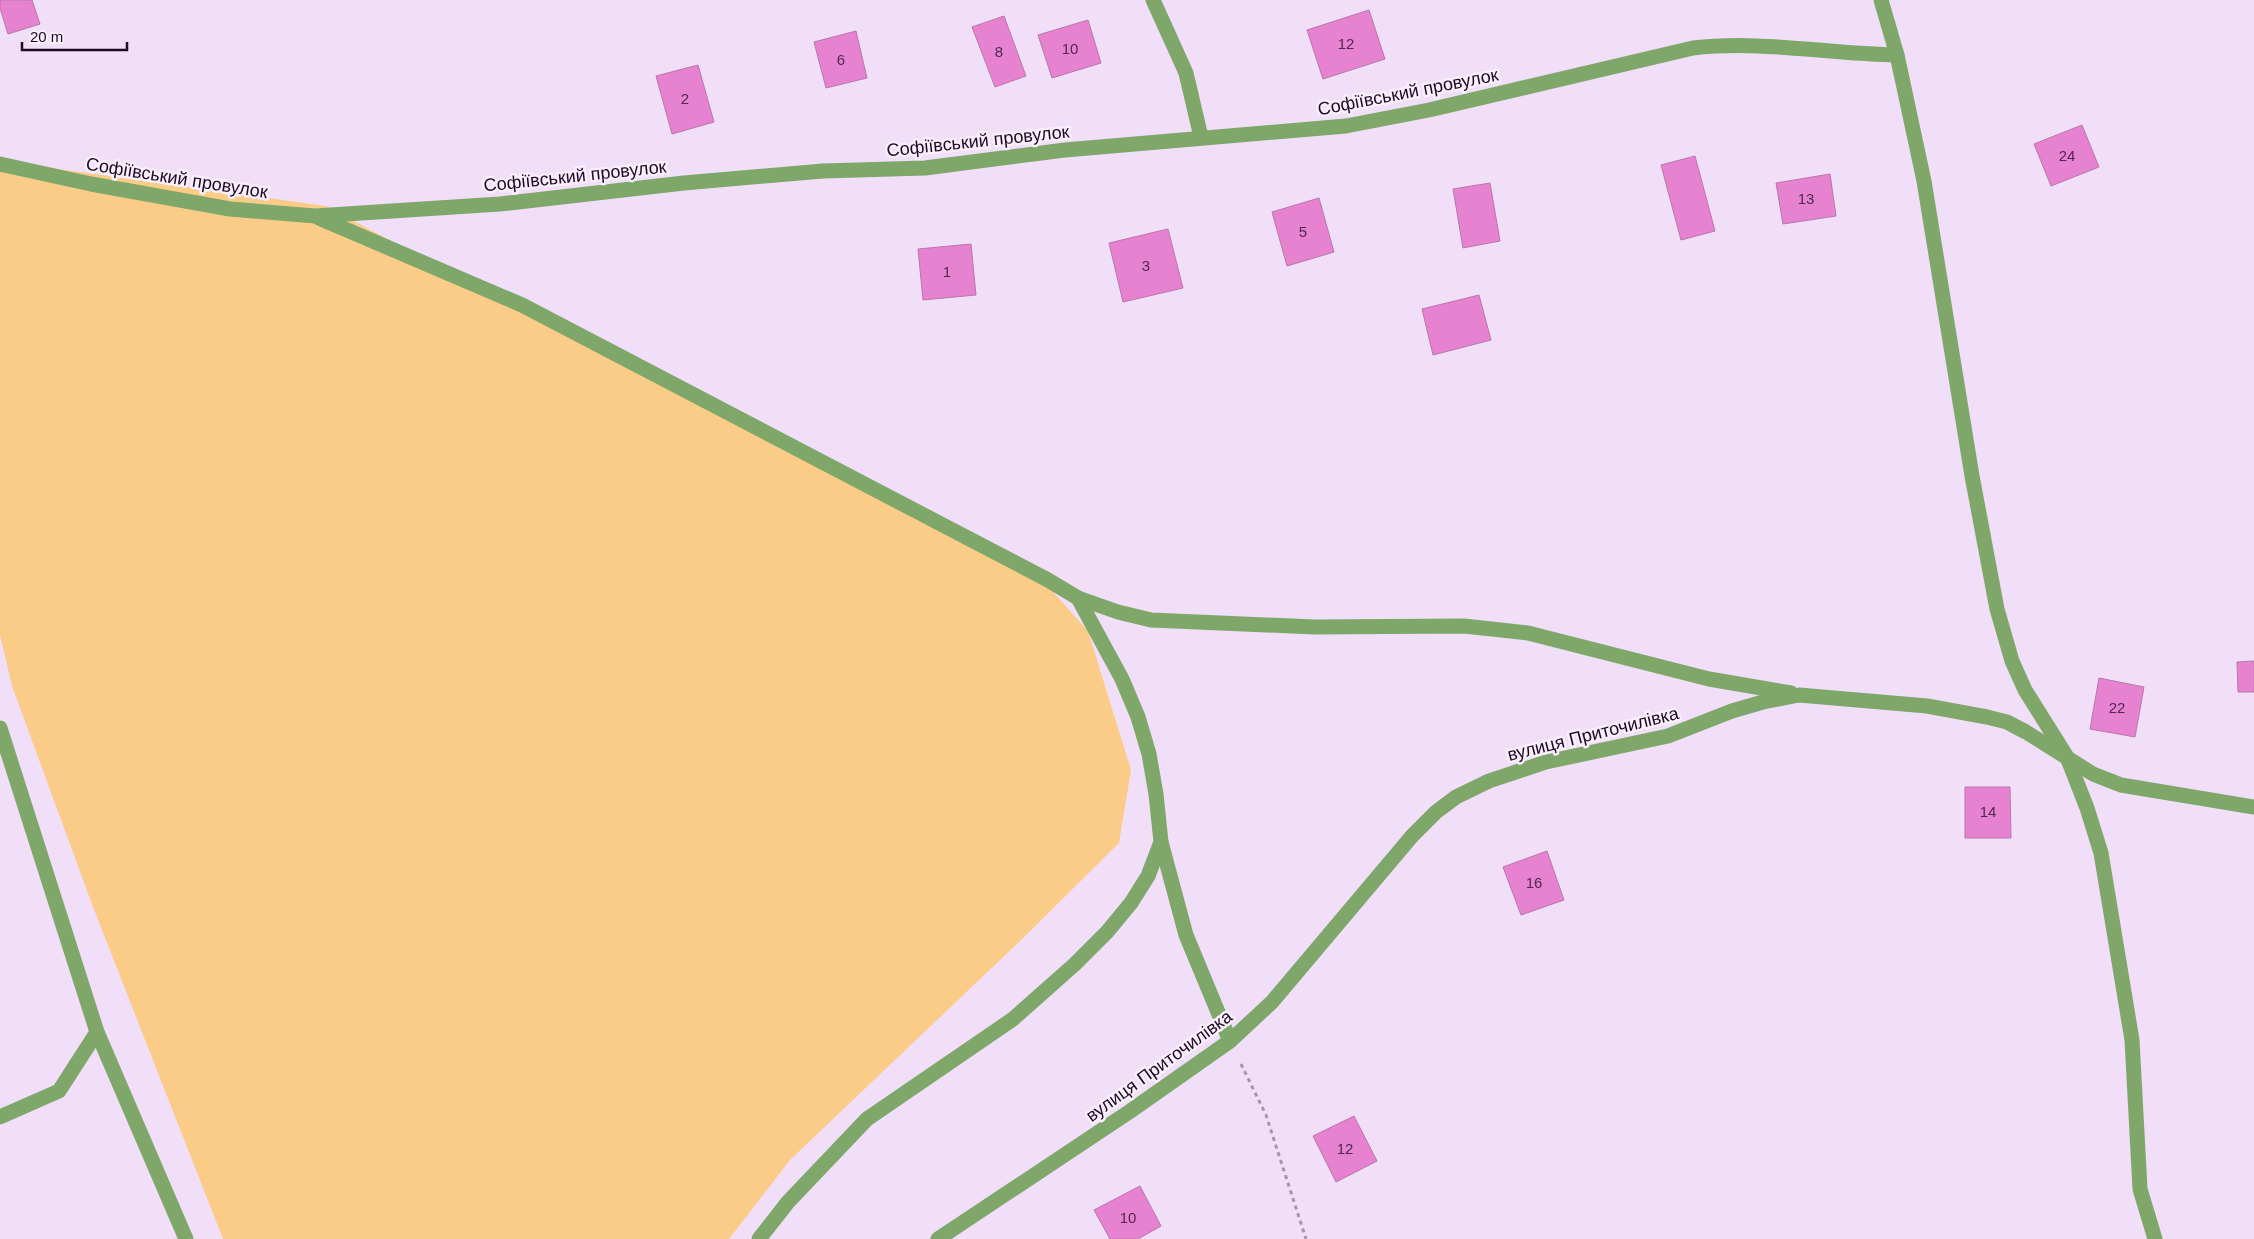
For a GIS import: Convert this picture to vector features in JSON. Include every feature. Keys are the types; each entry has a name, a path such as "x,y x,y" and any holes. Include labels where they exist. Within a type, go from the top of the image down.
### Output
{"street":[{"path":"1153,0 1186,73 1201,137"},
{"path":"1881,0 1897,55 1924,181 1972,476 1997,609 2012,660 2025,690 2067,757 2087,808 2101,853 2132,1040 2140,1189 2155,1239"},
{"name":"Софіївський провулок","path":"0,164 91,184 230,209 315,216 500,204 684,183 823,171 925,168 1065,150 1346,126 1438,107 1694,48 1721,45 1753,45 1853,55 1897,55"},
{"path":"315,216 522,305 772,434 1078,598 1118,612 1151,620 1314,627 1464,626 1528,632 1709,679 1799,695"},
{"path":"1078,598 1122,679 1138,717 1149,754 1162,842 1186,935 1230,1040"},
{"name":"вулиця Приточилівка","path":"938,1239 1129,1112 1230,1040 1272,1002 1412,836 1436,812 1456,797 1489,781 1546,762 1668,736 1732,711 1763,702 1799,695 1927,706 1987,717 2007,722 2093,774 2121,786 2254,807"},
{"path":"0,728 98,1032 186,1239"},
{"path":"759,1239 788,1202 867,1119 1013,1019 1075,964 1107,932 1131,903 1148,876 1162,842"},
{"path":"0,1117 60,1091 98,1032"}],"path":[{"path":"1230,1040 1266,1115 1306,1239"}],"shaded area":[{"path":"0,158 58,169 326,206 519,310 1046,584 1088,631 1131,770 1119,843 1019,942 790,1160 729,1239 223,1239 93,907 12,686 0,635"}],"building":[{"path":"0,0 32,0 40,24 8,34 0,8"},
{"path":"1369,10 1385,59 1323,79 1307,30"},
{"path":"1004,16 1026,76 995,87 972,27"},
{"path":"1088,20 1101,63 1052,78 1038,35"},
{"path":"856,31 867,78 826,88 814,42"},
{"path":"698,65 714,122 672,134 656,76"},
{"path":"2082,125 2099,167 2051,186 2034,144"},
{"path":"1695,156 1715,231 1681,240 1661,165"},
{"path":"1830,174 1836,216 1783,224 1776,183"},
{"path":"1490,183 1500,241 1463,248 1453,189"},
{"path":"1319,198 1334,252 1287,266 1272,212"},
{"path":"1168,229 1183,288 1123,302 1109,243"},
{"path":"971,244 976,295 923,300 918,249"},
{"path":"1479,295 1491,340 1433,355 1422,309"},
{"path":"2254,661 2254,692 2238,692 2237,662"},
{"path":"2099,678 2144,687 2135,737 2090,729"},
{"path":"1965,787 2010,787 2011,838 1965,838"},
{"path":"1547,851 1564,900 1521,915 1503,867"},
{"path":"1354,1116 1377,1161 1336,1182 1313,1136"},
{"path":"1140,1186 1161,1226 1138,1239 1110,1239 1094,1210"}]}
